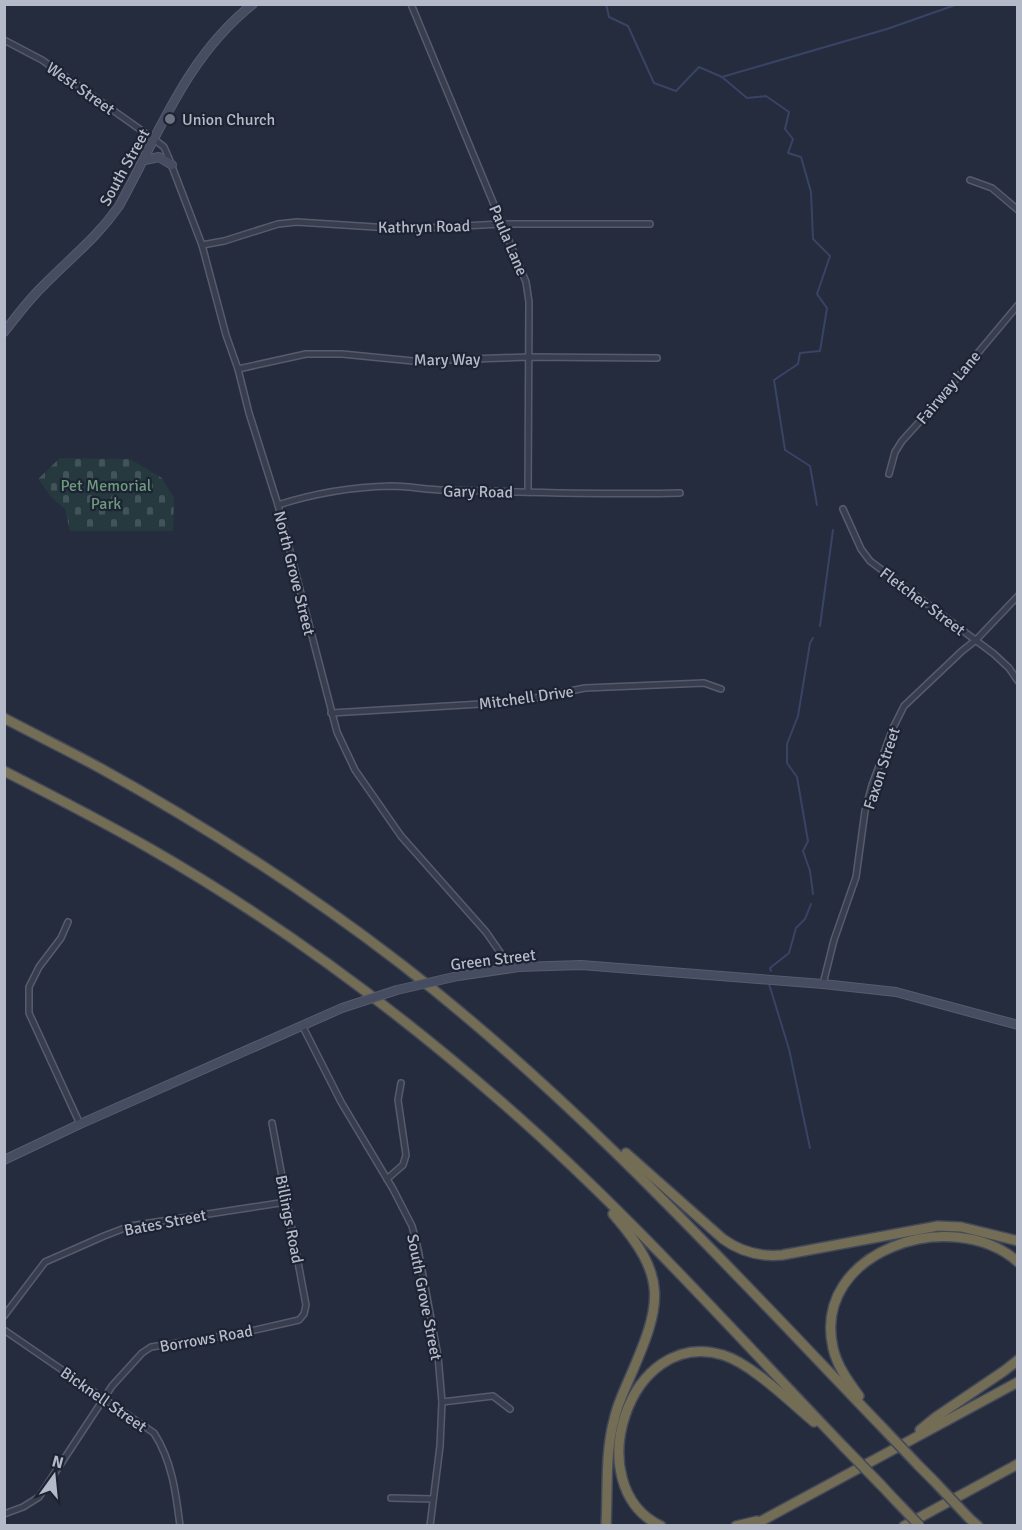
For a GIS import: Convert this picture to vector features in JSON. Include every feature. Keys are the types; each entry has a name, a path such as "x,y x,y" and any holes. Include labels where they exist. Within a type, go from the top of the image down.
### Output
{"highway":[{"path":"4,718 102,769 205,829 304,894 382,950 504,1048 723,1239 736,1247 750,1253 767,1256 782,1255 938,1226 962,1227 1017,1241"},
{"path":"4,771 149,848 230,898 310,952 444,1053 517,1115 638,1231 920,1526"},
{"path":"567,1104 640,1174 974,1523"},
{"path":"570,1164 640,1246 650,1267 654,1290 654,1312 650,1327 612,1425 606,1526"},
{"path":"882,1426 845,1376 832,1345 830,1328 832,1312 837,1297 848,1281 863,1265 885,1250 909,1240 932,1236 955,1236 982,1242 1017,1262"},
{"path":"661,1526 639,1511 628,1496 621,1471 620,1445 625,1415 637,1389 652,1370 670,1359 705,1352 736,1360 844,1447"},
{"path":"902,1444 1017,1360"},
{"path":"752,1526 1017,1382"},
{"path":"904,1526 1017,1464"},
{"path":"736,1526 762,1520"}],"main road":[{"name":"South Street","path":"4,332 44,284 78,254 107,222 119,206 184,82 202,55 220,34 253,4"},
{"path":"145,160 159,157 172,165"},
{"name":"Green Street","path":"4,1160 302,1024 342,1008 397,990 458,976 511,968 591,966 896,992 1017,1024"}],"street":[{"name":"Paula Lane","path":"411,4 526,282 530,302 528,492"},
{"name":"West Street","path":"4,40 42,60 155,140"},
{"name":"North Grove Street","path":"155,140 164,147 202,245 226,335 278,505 337,732 355,770 401,836 486,932 511,968"},
{"path":"970,180 992,188 1017,210"},
{"name":"Kathryn Road","path":"202,245 224,241 278,224 297,222 406,230 501,224 650,224"},
{"name":"Fairway Lane","path":"889,474 895,452 902,441 931,410 1017,305"},
{"name":"Mary Way","path":"238,369 306,354 342,354 413,361 528,357 657,358"},
{"name":"Gary Road","path":"278,505 338,489 389,486 442,490 607,495 680,493"},
{"name":"Fletcher Street","path":"843,509 861,549 870,561 911,594 976,640 1009,668 1017,681"},
{"name":"Faxon Street","path":"823,984 834,940 856,877 868,802 893,728 904,706 976,640 1017,596"},
{"name":"Mitchell Drive","path":"331,713 515,702 597,687 704,683 721,689"},
{"path":"68,922 61,938 39,967 29,987 29,1013 80,1124"},
{"name":"South Grove Street","path":"302,1024 341,1102 412,1226 418,1249 438,1356 442,1402 440,1446 430,1526"},
{"path":"387,1179 403,1165 406,1155 398,1100 401,1083"},
{"name":"Billings Road","path":"272,1123 306,1305 304,1314"},
{"name":"Bates Street","path":"4,1316 45,1262 104,1236 130,1226 286,1202"},
{"name":"Borrows Road","path":"4,1514 23,1507 39,1497 112,1386 142,1353 151,1347 266,1328 299,1320 304,1314"},
{"name":"Bicknell Street","path":"4,1330 154,1433 161,1444 177,1494 180,1526"},
{"path":"442,1402 493,1396 510,1409"},
{"path":"391,1498 434,1499"}],"green space":[{"name":"Pet Memorial Park","path":"60,458 130,459 162,478 174,498 173,531 70,531 65,509 52,498 38,479"}],"waterway":[{"path":"606,4 609,17 628,26 654,83 676,91 699,67 722,77 887,29 958,4"},
{"path":"722,77 747,98 766,96 789,112 785,129 793,139 788,153 801,157 811,192 813,239 830,256 817,294 827,308 820,351 800,353 798,364 774,380 785,450 810,466 817,505"},
{"path":"820,626 833,530"},
{"path":"813,638 810,643 798,716 787,744 787,763 797,777 808,841 803,851 810,871 813,894"},
{"path":"771,971 770,968 789,953 796,928 805,919 811,904"},
{"path":"769,984 789,1049 810,1148"}],"place":[{"name":"Union Church","path":"170,119"}]}
